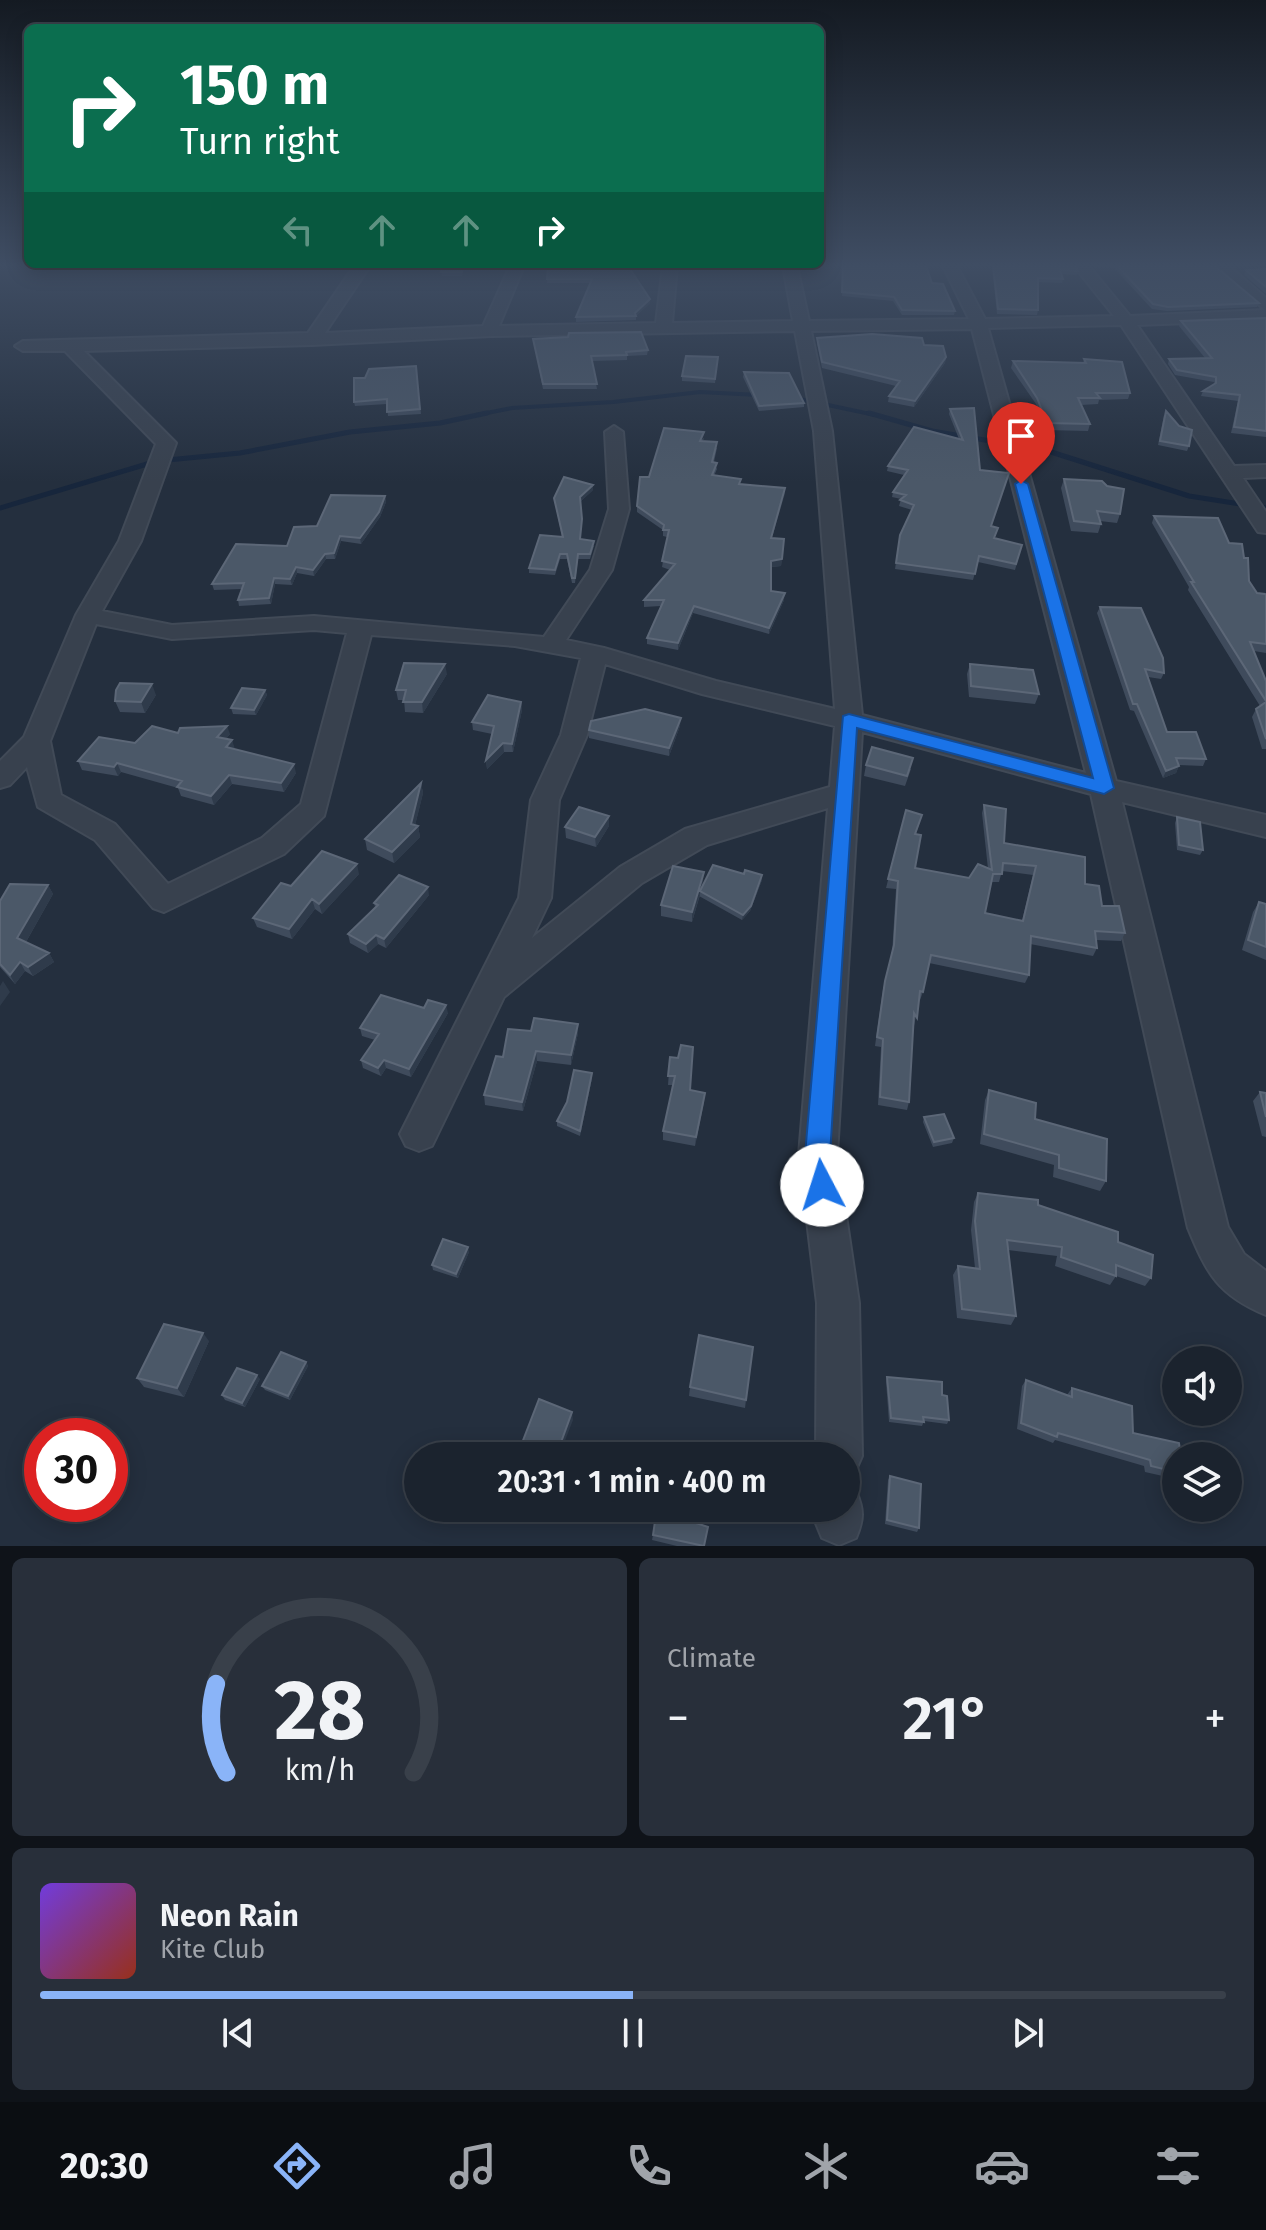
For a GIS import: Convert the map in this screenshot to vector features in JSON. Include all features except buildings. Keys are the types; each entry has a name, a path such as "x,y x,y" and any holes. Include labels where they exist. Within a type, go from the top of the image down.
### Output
{"street":[{"path":"23,346 348,338"},
{"path":"804,338 823,431 849,720 818,1155 838,1303 839,1442"},
{"path":"983,338 1104,788 1208,1228 1222,1262 1240,1280 1266,1294"},
{"path":"1138,338 1266,527"},
{"path":"0,778 36,741 88,615 130,541 166,443 69,346"},
{"path":"550,646 601,570 619,509 614,432"},
{"path":"1231,472 1266,471"},
{"path":"88,615 172,632 314,623 515,639 595,653 711,688 1266,826"},
{"path":"36,741 48,800 105,832 164,900 273,846 314,809 361,626"},
{"path":"419,1134 535,898 545,800 574,735 595,653"},
{"path":"489,993 631,875 696,837 844,793"}],"waterway":[{"path":"487,413 512,408 613,402 700,392 759,395"},
{"path":"795,398 875,415"},
{"path":"0,508 157,461 240,453 350,432 440,423 487,413"},
{"path":"477,415 487,413"},
{"path":"869,413 932,431 1048,451 1189,496 1266,508"}],"route":[{"path":"822,1185 818,1155 849,720 1104,788 1021,484"}]}
